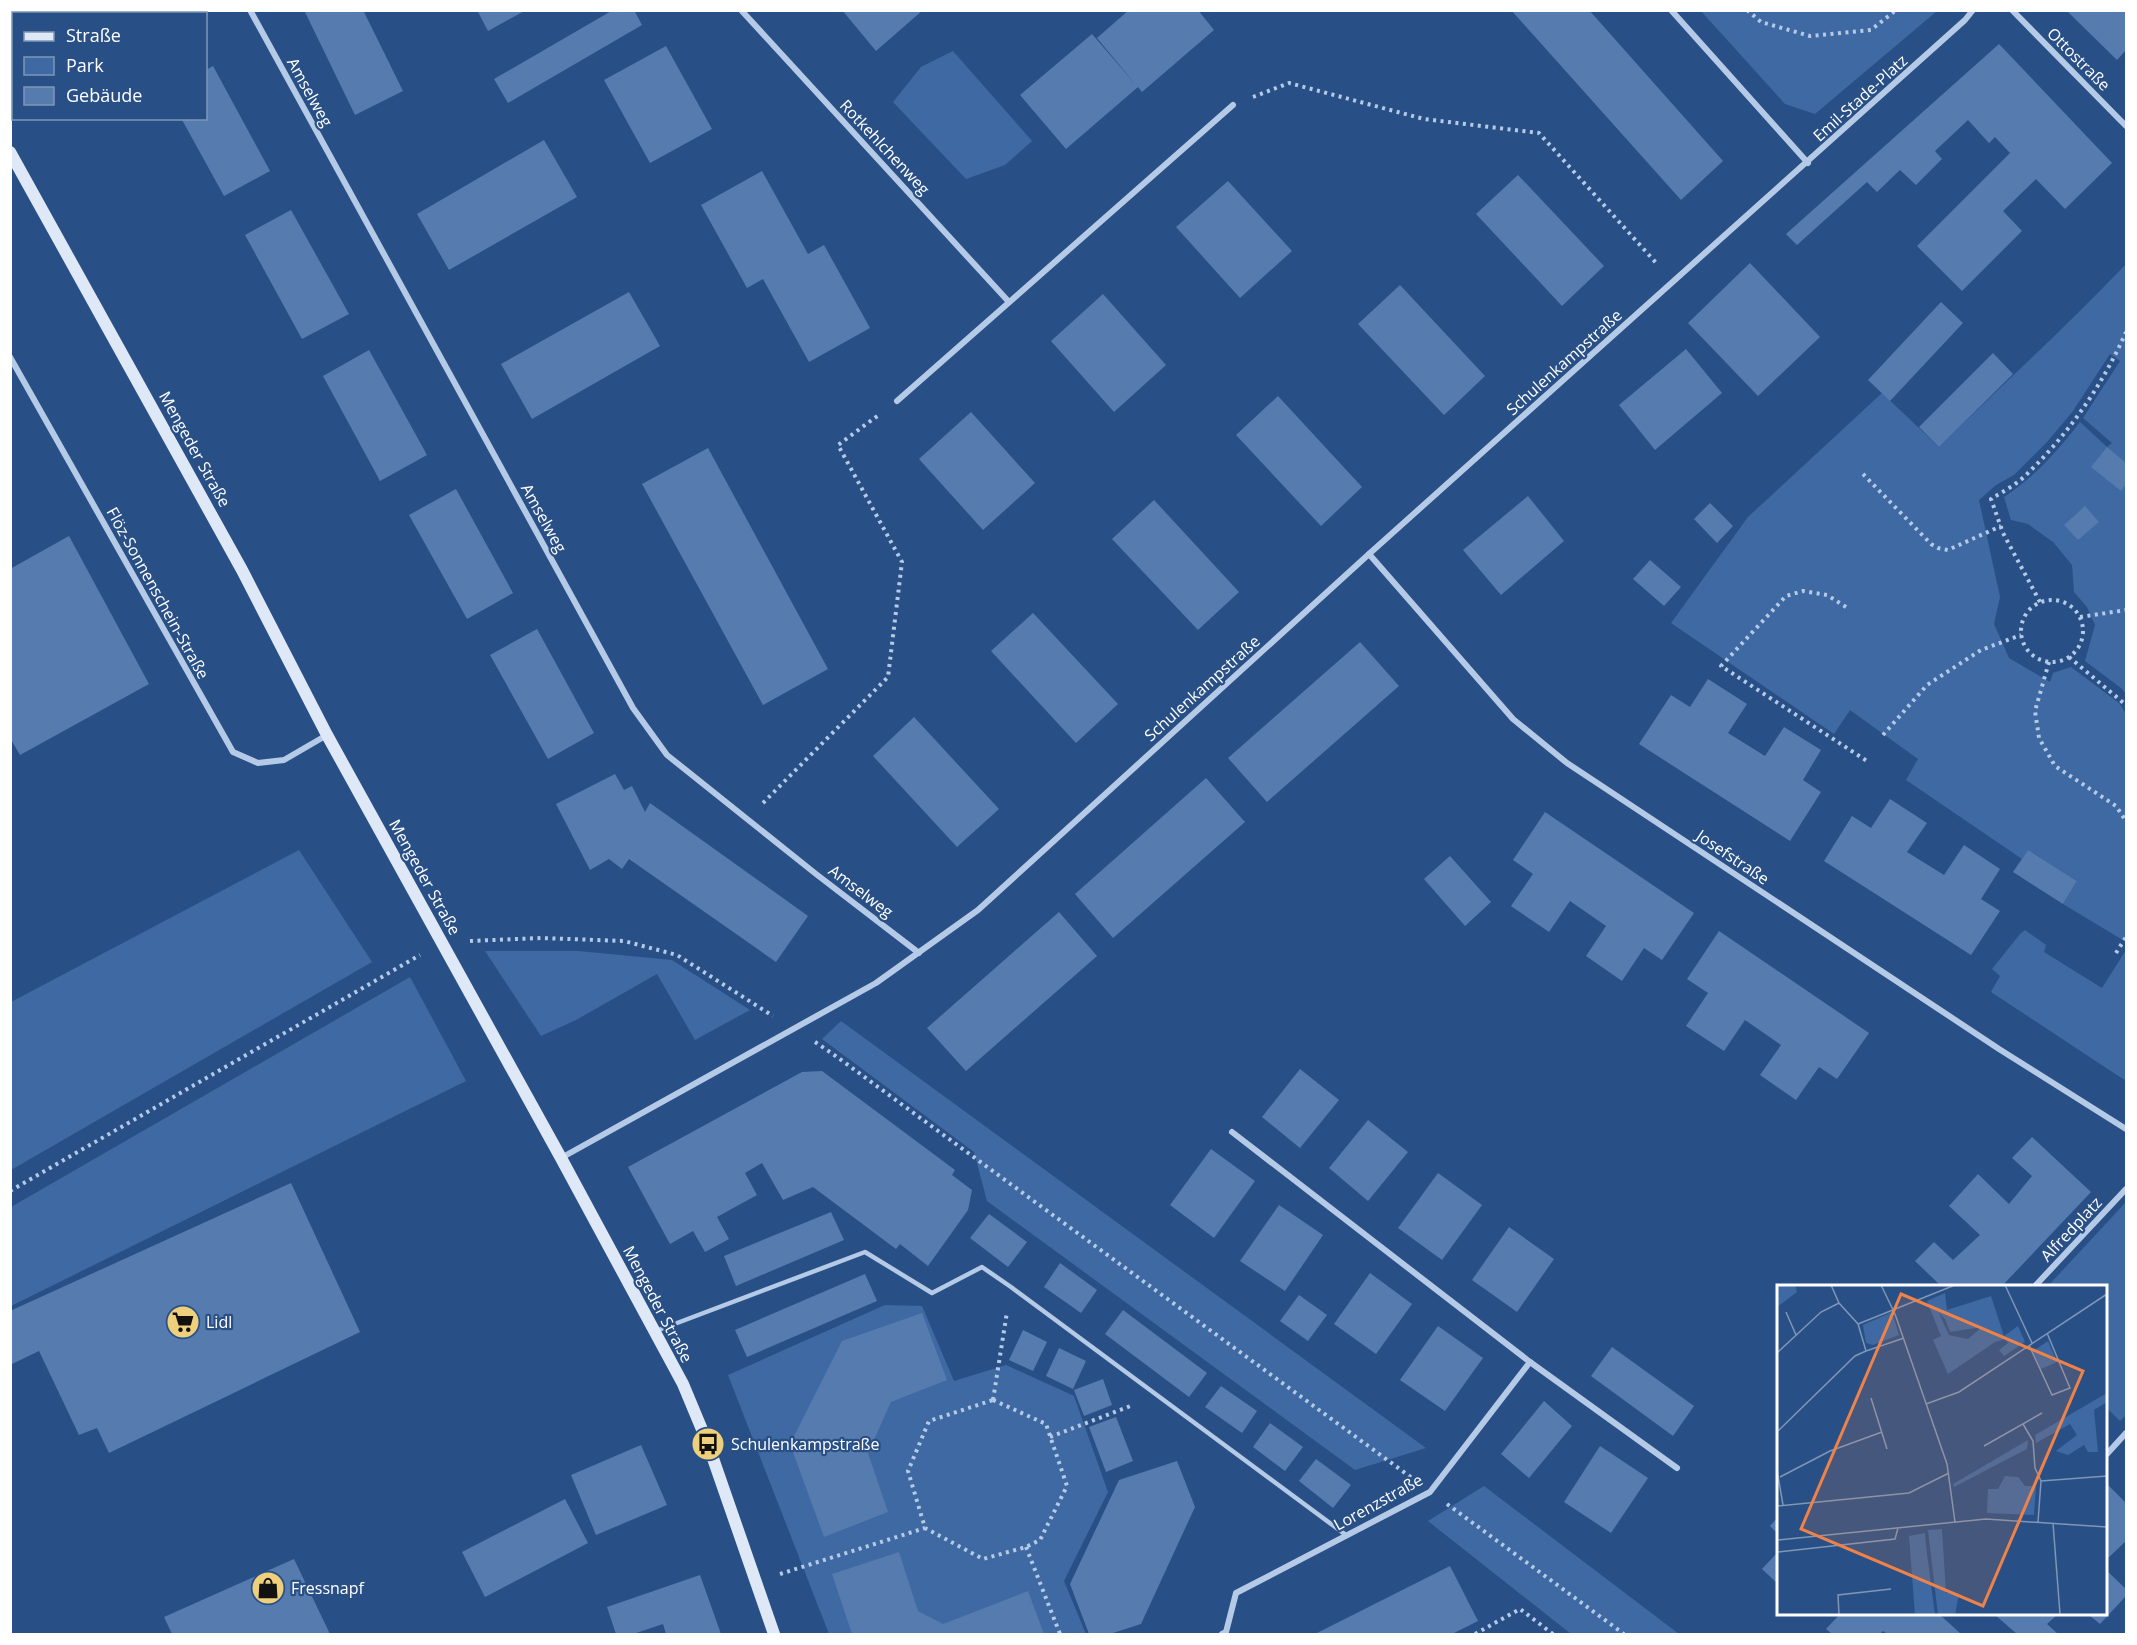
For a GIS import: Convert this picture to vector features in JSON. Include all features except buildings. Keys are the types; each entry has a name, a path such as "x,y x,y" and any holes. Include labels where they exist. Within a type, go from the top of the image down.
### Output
{"main road":[{"name":"Mengeder Straße","path":"10,152 243,570 327,735 683,1384 708,1444 774,1635"}],"street":[{"name":"Amselweg","path":"250,10 633,708 667,755 919,953"},
{"name":"Rotkehlchenweg","path":"741,10 1009,302"},
{"name":"Emil-Stade-Platz","path":"1671,10 1808,163 1965,20 1973,10"},
{"name":"Ottostraße","path":"2012,10 2127,126"},
{"path":"897,401 1233,105"},
{"name":"Schulenkampstraße","path":"561,1158 876,982 978,910 1369,554 1808,163"},
{"name":"Flöz-Sonnenschein-Straße","path":"10,357 232,752 258,763 284,760 327,735"},
{"name":"Josefstraße","path":"1369,554 1513,718 1567,763 1999,1049 2127,1129"},
{"path":"1232,1132 1530,1362 1677,1468"},
{"name":"Alfredplatz","path":"2037,1285 2127,1189"},
{"name":"Lorenzstraße","path":"1222,1635 1226,1632 1236,1593 1430,1492 1530,1362"},
{"path":"2107,1454 2127,1433"}],"lane":[{"path":"655,1332 865,1252 932,1293 982,1267 1159,1395 1346,1535"}],"path":[{"path":"1747,10 1761,22 1810,36 1871,30 1896,10"},
{"path":"1233,105 1289,82 1424,119 1539,133 1674,283"},
{"path":"2040,602 2001,526 1991,499 2028,474 2077,419 2114,359 2127,332"},
{"path":"747,819 888,677 902,562 838,445 897,401"},
{"path":"1863,474 1930,544 1938,548 1948,549 2001,526"},
{"path":"1846,607 1827,596 1803,591 1786,596 1722,666 1867,761"},
{"path":"2050,599 2060,600 2070,605 2080,616 2084,631 2082,641 2077,651 2060,662 2039,660 2030,654 2024,645 2021,625 2031,607 2040,602 2050,599"},
{"path":"2080,616 2127,610"},
{"path":"1883,735 1927,685 1981,650 2021,635"},
{"path":"2069,657 2127,705"},
{"path":"2049,662 2035,711 2039,738 2055,766 2116,806 2127,821"},
{"path":"10,1191 442,943 541,938 624,941 677,955 833,1054 1624,1635"},
{"path":"2116,953 2127,938"},
{"path":"993,1400 1011,1287"},
{"path":"1050,1437 1159,1395"},
{"path":"993,1400 1046,1424 1050,1437 1067,1486 1040,1540 1026,1547 983,1559 925,1528 908,1471 928,1421 993,1400"},
{"path":"756,1581 925,1528"},
{"path":"1026,1547 1060,1635"},
{"path":"1475,1635 1520,1609 1553,1635"}],"green space":[{"path":"1701,11 1937,11 1815,114 1785,104"},
{"path":"953,51 1032,141 1005,165 966,179 893,102 921,67"},
{"path":"2126,264 2126,694 2085,661 2095,625 2087,607 2074,592 2072,565 2053,542 2028,524 2011,520 2004,497 2045,463 2080,422 2107,447 2112,443 2083,418 2120,361 2110,354 2073,411 2047,442 2014,475 1996,485 1979,500 2000,597 1994,624 2009,658 2050,682 2053,673 2071,667 2119,703 2126,714 2126,942 2063,904 2077,881 2028,850 2022,859 1906,780 1918,759 1850,710 1834,734 1671,623 1748,517 1882,393 1939,447"},
{"path":"299,850 372,962 11,1170 11,1002"},
{"path":"2025,930 2046,945 2044,952 2102,988 2126,950 2126,1081 1991,992 2000,976 1992,969"},
{"path":"485,951 578,951 672,960 750,1010 695,1040 657,974 576,1020 541,1036"},
{"path":"410,977 466,1081 11,1306 11,1207"},
{"path":"841,1021 1426,1448 1355,1470 987,1201 974,1152 822,1039"},
{"path":"2126,1202 2126,1415 2120,1421 2107,1408 2107,1285 2049,1285"},
{"path":"885,1305 922,1306 954,1381 1006,1365 1074,1396 1108,1492 1064,1581 1086,1634 829,1634 728,1375"},
{"path":"1484,1486 1679,1634 1571,1634 1428,1521"}],"place":[{"name":"Lidl","path":"183,1322"},
{"name":"Schulenkampstraße","path":"708,1444"},
{"name":"Fressnapf","path":"268,1588"}]}
